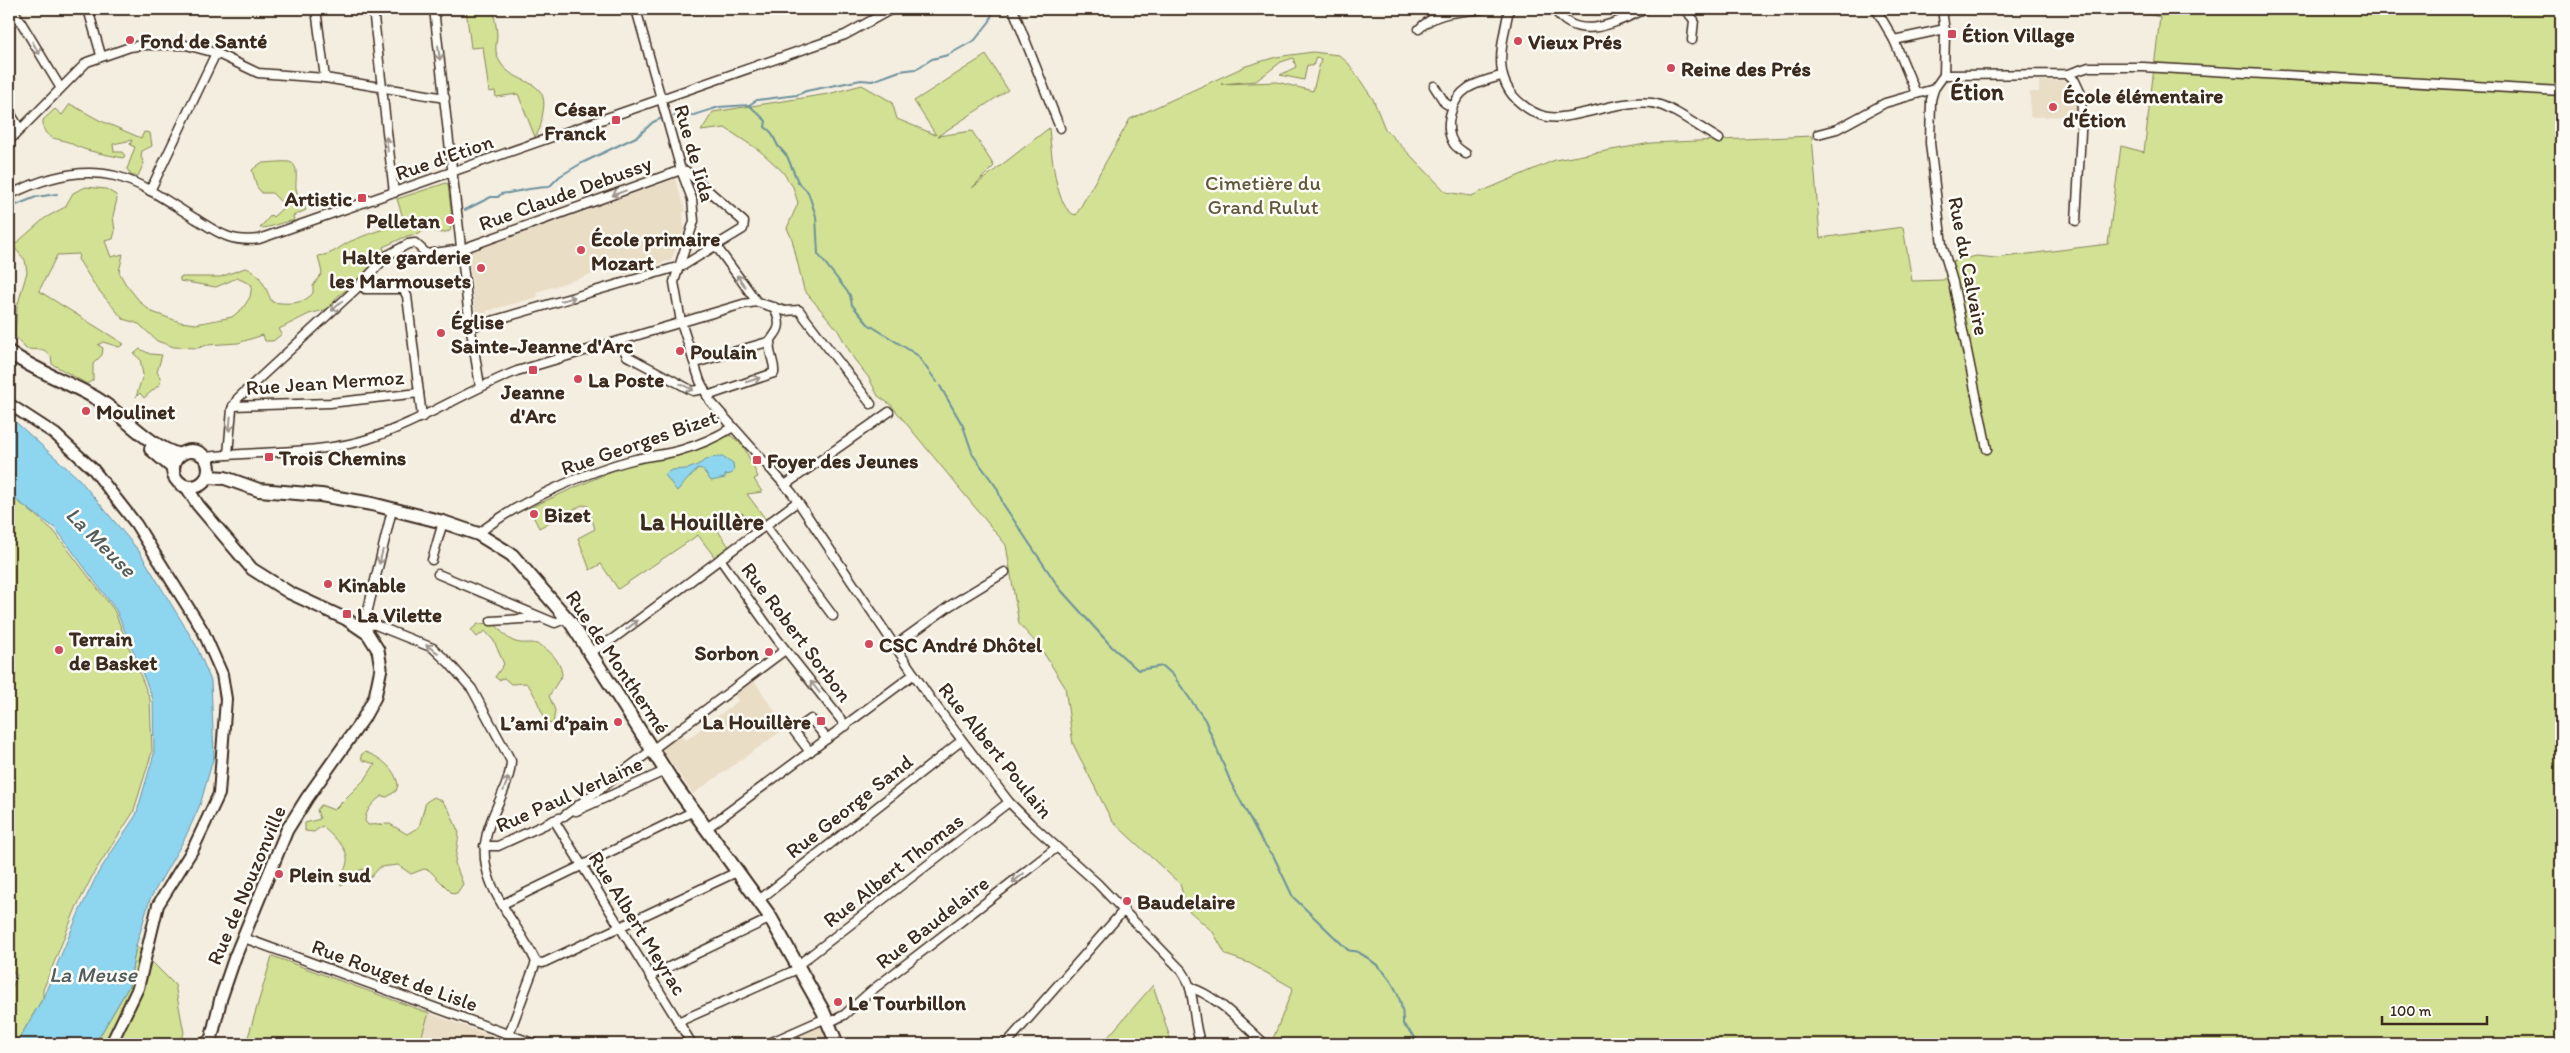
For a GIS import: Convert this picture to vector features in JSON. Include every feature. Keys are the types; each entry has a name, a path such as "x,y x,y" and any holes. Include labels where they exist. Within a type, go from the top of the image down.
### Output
{"main road":[{"path":"9,352 27,364 94,396 155,444 179,455 193,450 205,471 186,486"},
{"name":"Rue de Nouzonville","path":"9,362 90,402 130,431 173,468 177,480 186,486 198,506 244,560 263,577 290,593 363,630 376,645 380,656 380,678 374,697 363,719 293,819 244,938 221,998 207,1042"},
{"path":"173,468 179,455"},
{"name":"Rue de Nouzonville","path":"205,471 198,496 210,519"},
{"name":"Rue de Monthermé","path":"205,471 259,490 321,495 443,522 478,534 512,555 567,618 694,810 771,918 828,1021 837,1044"}],"street":[{"path":"13,9 60,87"},
{"path":"88,9 101,56"},
{"path":"316,9 325,78"},
{"path":"373,9 394,193"},
{"path":"434,9 471,327 480,386"},
{"name":"Rue de Iida","path":"636,9 694,214 691,230 677,267 674,282 681,322 705,392"},
{"name":"Rue d'Etion","path":"9,195 34,183 58,177 97,172 117,176 150,191 221,235 242,242 259,239 845,35 891,9"},
{"path":"1013,9 1060,128"},
{"path":"1419,29 1427,20 1440,15 1484,9"},
{"path":"1509,9 1500,65 1501,76 1504,86 1519,103 1545,117 1560,118 1636,102 1655,104 1718,139"},
{"path":"1554,9 1571,25 1588,29 1604,27 1646,9"},
{"path":"1685,9 1694,20 1692,40"},
{"path":"1876,9 1894,40 1916,92"},
{"path":"1818,134 1837,129 1885,103 1916,92 1934,89 1944,75 1945,29 1942,9"},
{"path":"1894,40 1945,29"},
{"path":"9,141 80,68 101,56 144,45 186,45 216,53 258,73 325,78 445,98"},
{"path":"150,191 216,53"},
{"path":"1944,75 2068,74 2089,67 2157,68 2561,91"},
{"path":"2068,74 2075,81 2081,94 2082,114 2076,221"},
{"path":"1466,154 1455,146 1450,135 1449,120 1452,107 1466,89 1501,76"},
{"path":"1434,86 1445,103 1452,107"},
{"name":"Rue du Calvaire","path":"1934,89 1930,143 1942,245 1954,291 1987,449"},
{"path":"9,111 20,129"},
{"path":"471,327 677,267 743,229 744,222 686,171 681,170"},
{"name":"Rue Claude Debussy","path":"462,249 681,170"},
{"name":"Rue Jean Mermoz","path":"228,454 233,406 238,398 362,282 388,255 408,244 416,243 427,254 462,249"},
{"path":"716,246 757,302"},
{"path":"362,282 365,289 403,289 412,327 422,417"},
{"path":"205,471 228,454 324,447 366,440 422,417 480,386 517,372 681,322 743,304 757,302 786,311 799,310 871,404"},
{"path":"695,363 771,341 779,332 780,324 774,307"},
{"path":"620,341 627,356 693,391 705,392 774,373 775,363 770,351 771,341"},
{"name":"Rue Albert Poulain","path":"705,392 718,412 785,485 894,646 962,741 1010,802 1056,848 1075,861 1124,910 1182,971 1190,988"},
{"name":"Rue Jean Mermoz","path":"233,406 330,403 420,393"},
{"path":"9,404 55,434 93,469 136,524 202,631 222,674 226,699 219,794 193,849 158,905 138,988 111,1044"},
{"path":"785,485 889,412"},
{"name":"Rue Georges Bizet","path":"478,534 492,522 531,501 602,470 635,459 680,450 733,427"},
{"path":"591,652 614,638 797,502"},
{"path":"363,630 392,510"},
{"path":"432,560 443,522"},
{"path":"765,525 833,616"},
{"name":"Rue Robert Sorbon","path":"720,559 786,650 846,726"},
{"path":"894,646 952,605 1005,572"},
{"path":"438,574 556,623 567,618"},
{"path":"491,621 543,618"},
{"path":"363,630 373,624 433,648 472,689 498,735 511,761 510,772 487,831 483,859 486,873 536,962"},
{"path":"564,816 652,748 786,650"},
{"path":"707,828 914,674"},
{"path":"810,752 794,731 811,719 827,739"},
{"name":"Rue George Sand","path":"759,900 962,741"},
{"name":"Rue Paul Verlaine","path":"484,846 498,846 667,770"},
{"name":"Rue Albert Thomas","path":"678,1022 799,966 1010,802"},
{"path":"503,904 694,810"},
{"name":"Rue Albert Meyrac","path":"554,820 692,1044"},
{"name":"Rue Baudelaire","path":"828,1021 850,1010 871,991 1056,848"},
{"path":"536,962 544,963 739,871"},
{"path":"1006,1044 1124,910"},
{"path":"650,976 771,918"},
{"name":"Rue Rouget de Lisle","path":"244,938 535,1044"},
{"path":"508,1034 536,962"},
{"path":"1201,1044 1193,1020 1190,988 1197,989 1214,1001 1265,1044"},
{"path":"767,1044 828,1021"}],"shaded area":[{"name":"École élémentaire d'Étion","path":"2039,81 2071,81 2077,97 2076,116 2030,117 2030,92 2039,92"},
{"name":"École primaire Mozart","path":"675,179 686,212 683,212 684,230 671,260 624,274 621,265 537,292 538,297 487,311 486,317 476,321 468,253"},
{"path":"753,679 786,728 693,794 660,747 679,733 686,740 738,701 734,693"},
{"path":"429,1013 513,1044 419,1044"},
{"path":"821,1025 829,1044 778,1044"}],"green space":[{"path":"466,9 493,9 497,33 496,52 500,62 506,70 536,87 541,93 544,101 543,112 540,128 535,137 518,94 496,97 495,91 489,92 483,47 471,48"},
{"name":"Cimetière du Grand Rulut","path":"2125,9 2561,9 2561,1044 1271,1044 1293,988 1249,963 1226,955 1213,932 1187,909 1180,884 1112,821 1073,744 1065,687 1040,647 1019,624 1006,545 891,405 878,396 869,378 854,359 837,329 804,290 792,239 787,228 798,203 793,187 782,171 760,151 725,128 701,131 713,112 828,94 862,85 892,102 897,119 936,135 914,101 986,55 1008,90 938,136 972,131 994,166 972,188 1049,128 1055,178 1059,191 1063,203 1069,211 1076,215 1130,119 1246,66 1276,57 1313,52 1339,55 1349,64 1373,99 1385,129 1446,192 1471,196 1555,160 1651,143 1812,136 1820,238 1903,227 1912,281 1944,280 1952,261 1977,256 1996,258 2108,244 2121,146 2144,152 2160,17","holes":["1316,57 1321,59 1313,91 1277,82 1221,84 1256,81 1281,62 1293,58 1296,67 1280,75 1304,80 1307,65 1313,66"]},
{"path":"70,104 99,120 141,138 144,132 150,133 152,146 142,151 141,157 144,163 138,176 132,176 127,169 135,147 130,145 132,140 113,144 114,152 122,152 125,156 123,158 89,151 52,137 45,132 43,120 55,109 62,115"},
{"path":"289,162 295,166 297,191 306,210 293,216 294,221 260,228 271,215 273,217 285,206 272,193 262,193 257,187 252,170 261,163"},
{"path":"446,183 448,184 452,218 448,219 448,222 452,222 450,231 441,233 426,229 419,234 407,236 383,247 385,252 353,286 339,295 328,309 309,314 279,329 282,334 273,341 265,341 263,335 238,343 207,345 198,348 174,347 157,341 139,324 123,319 96,287 78,259 79,254 57,255 39,291 124,344 119,347 103,342 98,345 103,348 102,355 93,364 93,380 87,384 52,364 51,356 44,350 26,349 15,336 17,307 27,272 25,260 13,246 45,218 65,207 73,193 86,187 106,189 116,195 117,199 113,216 115,231 113,239 105,241 111,257 123,254 119,272 141,303 152,312 180,322 196,324 232,317 243,308 250,297 252,285 237,278 216,287 180,281 180,277 220,277 245,268 251,270 259,277 272,302 300,302 313,293 313,286 322,273 318,256 331,253 349,242 369,234 405,224 397,199"},
{"path":"140,349 150,354 162,355 157,372 161,379 160,384 144,398 140,393 136,397 143,375 140,359 134,354"},
{"path":"730,435 743,445 758,477 754,479 762,492 747,494 767,521 759,527 751,517 747,519 742,513 718,531 730,548 716,559 698,535 618,589 601,564 590,570 578,538 595,529 588,506 582,505 539,528 529,508 637,460"},
{"path":"9,496 17,500 54,531 114,610 150,699 152,752 133,813 95,871 76,908 43,990 43,998 16,1044 9,1044 9,996 17,975 9,969"},
{"path":"493,623 513,641 538,644 548,650 559,664 562,675 549,696 555,710 553,724 548,723 526,683 511,684 504,678 499,680 495,677 504,664 494,641 485,631 477,637 471,630 478,624"},
{"path":"365,752 376,757 390,768 398,785 396,791 387,797 382,796 370,807 365,817 368,825 390,824 407,834 419,827 426,802 434,797 442,801 449,810 459,833 455,863 463,884 457,893 453,894 429,870 424,869 411,874 398,865 380,867 371,877 366,878 363,869 360,870 341,885 341,877 347,860 344,848 322,826 314,832 305,831 305,823 320,819 317,810 321,805 334,810 366,778 375,764 362,760 361,755"},
{"path":"136,946 175,985 184,1033 179,1044 95,1044 129,986"},
{"path":"272,956 429,1013 419,1044 246,1044"},
{"path":"1153,985 1172,1044 1102,1044"}],"water":[{"name":"La Meuse","path":"9,416 79,479 139,551 196,645 211,681 214,756 200,805 185,838 150,899 136,946 129,986 95,1044 16,1044 43,998 80,910 98,873 136,815 154,754 153,699 116,610 56,529 9,495"},
{"path":"716,457 724,457 733,463 734,471 731,474 725,475 725,478 711,481 703,470 698,468 677,491 665,475 670,471 687,469"}],"waterway":[{"path":"673,116 694,115 719,107 749,105 757,100 797,95 806,91 861,80 872,81 900,71 916,69 932,59 948,55 975,40 990,21 992,13 1000,9"},
{"path":"749,105 766,121 765,127 771,132 778,146 787,156 798,182 808,192 816,216 818,254 850,295 852,305 868,324 917,355 937,382"},
{"path":"465,210 491,197 498,197 501,194 549,187 560,176 582,163 638,136 653,122 660,119"},
{"path":"9,208 36,197 57,194"},
{"path":"940,386 963,426 973,455 997,488 1003,504 1060,589 1112,647 1138,670 1163,666 1173,675 1205,720 1231,783 1262,841 1273,855 1293,897 1348,950 1357,951 1385,973 1397,992 1403,1013 1403,1024 1421,1044"}],"place":[{"name":"Étion Village","path":"1952,34"},
{"name":"Fond de Santé","path":"130,40"},
{"name":"Vieux Prés","path":"1518,41"},
{"name":"Reine des Prés","path":"1671,68"},
{"name":"École élémentaire d'Étion","path":"2053,107"},
{"name":"César Franck","path":"616,120"},
{"name":"Artistic","path":"362,198"},
{"name":"Pelletan","path":"450,220"},
{"name":"École primaire Mozart","path":"581,250"},
{"name":"Halte garderie les Marmousets","path":"481,268"},
{"name":"Église Sainte-Jeanne d'Arc","path":"441,333"},
{"name":"Poulain","path":"680,351"},
{"name":"Jeanne d'Arc","path":"533,370"},
{"name":"La Poste","path":"578,379"},
{"name":"Moulinet","path":"86,411"},
{"name":"Trois Chemins","path":"269,457"},
{"name":"Foyer des Jeunes","path":"757,460"},
{"name":"Bizet","path":"534,514"},
{"name":"Kinable","path":"328,584"},
{"name":"La Vilette","path":"347,614"},
{"name":"CSC André Dhôtel","path":"869,644"},
{"name":"Terrain de Basket","path":"59,650"},
{"name":"Sorbon","path":"769,652"},
{"name":"La Houillère","path":"821,721"},
{"name":"L’ami d’pain","path":"618,722"},
{"name":"Plein sud","path":"279,874"},
{"name":"Baudelaire","path":"1127,901"},
{"name":"Le Tourbillon","path":"838,1002"}],"district":[{"name":"Étion","path":"1977,91"},
{"name":"La Houillère","path":"702,521"}]}
